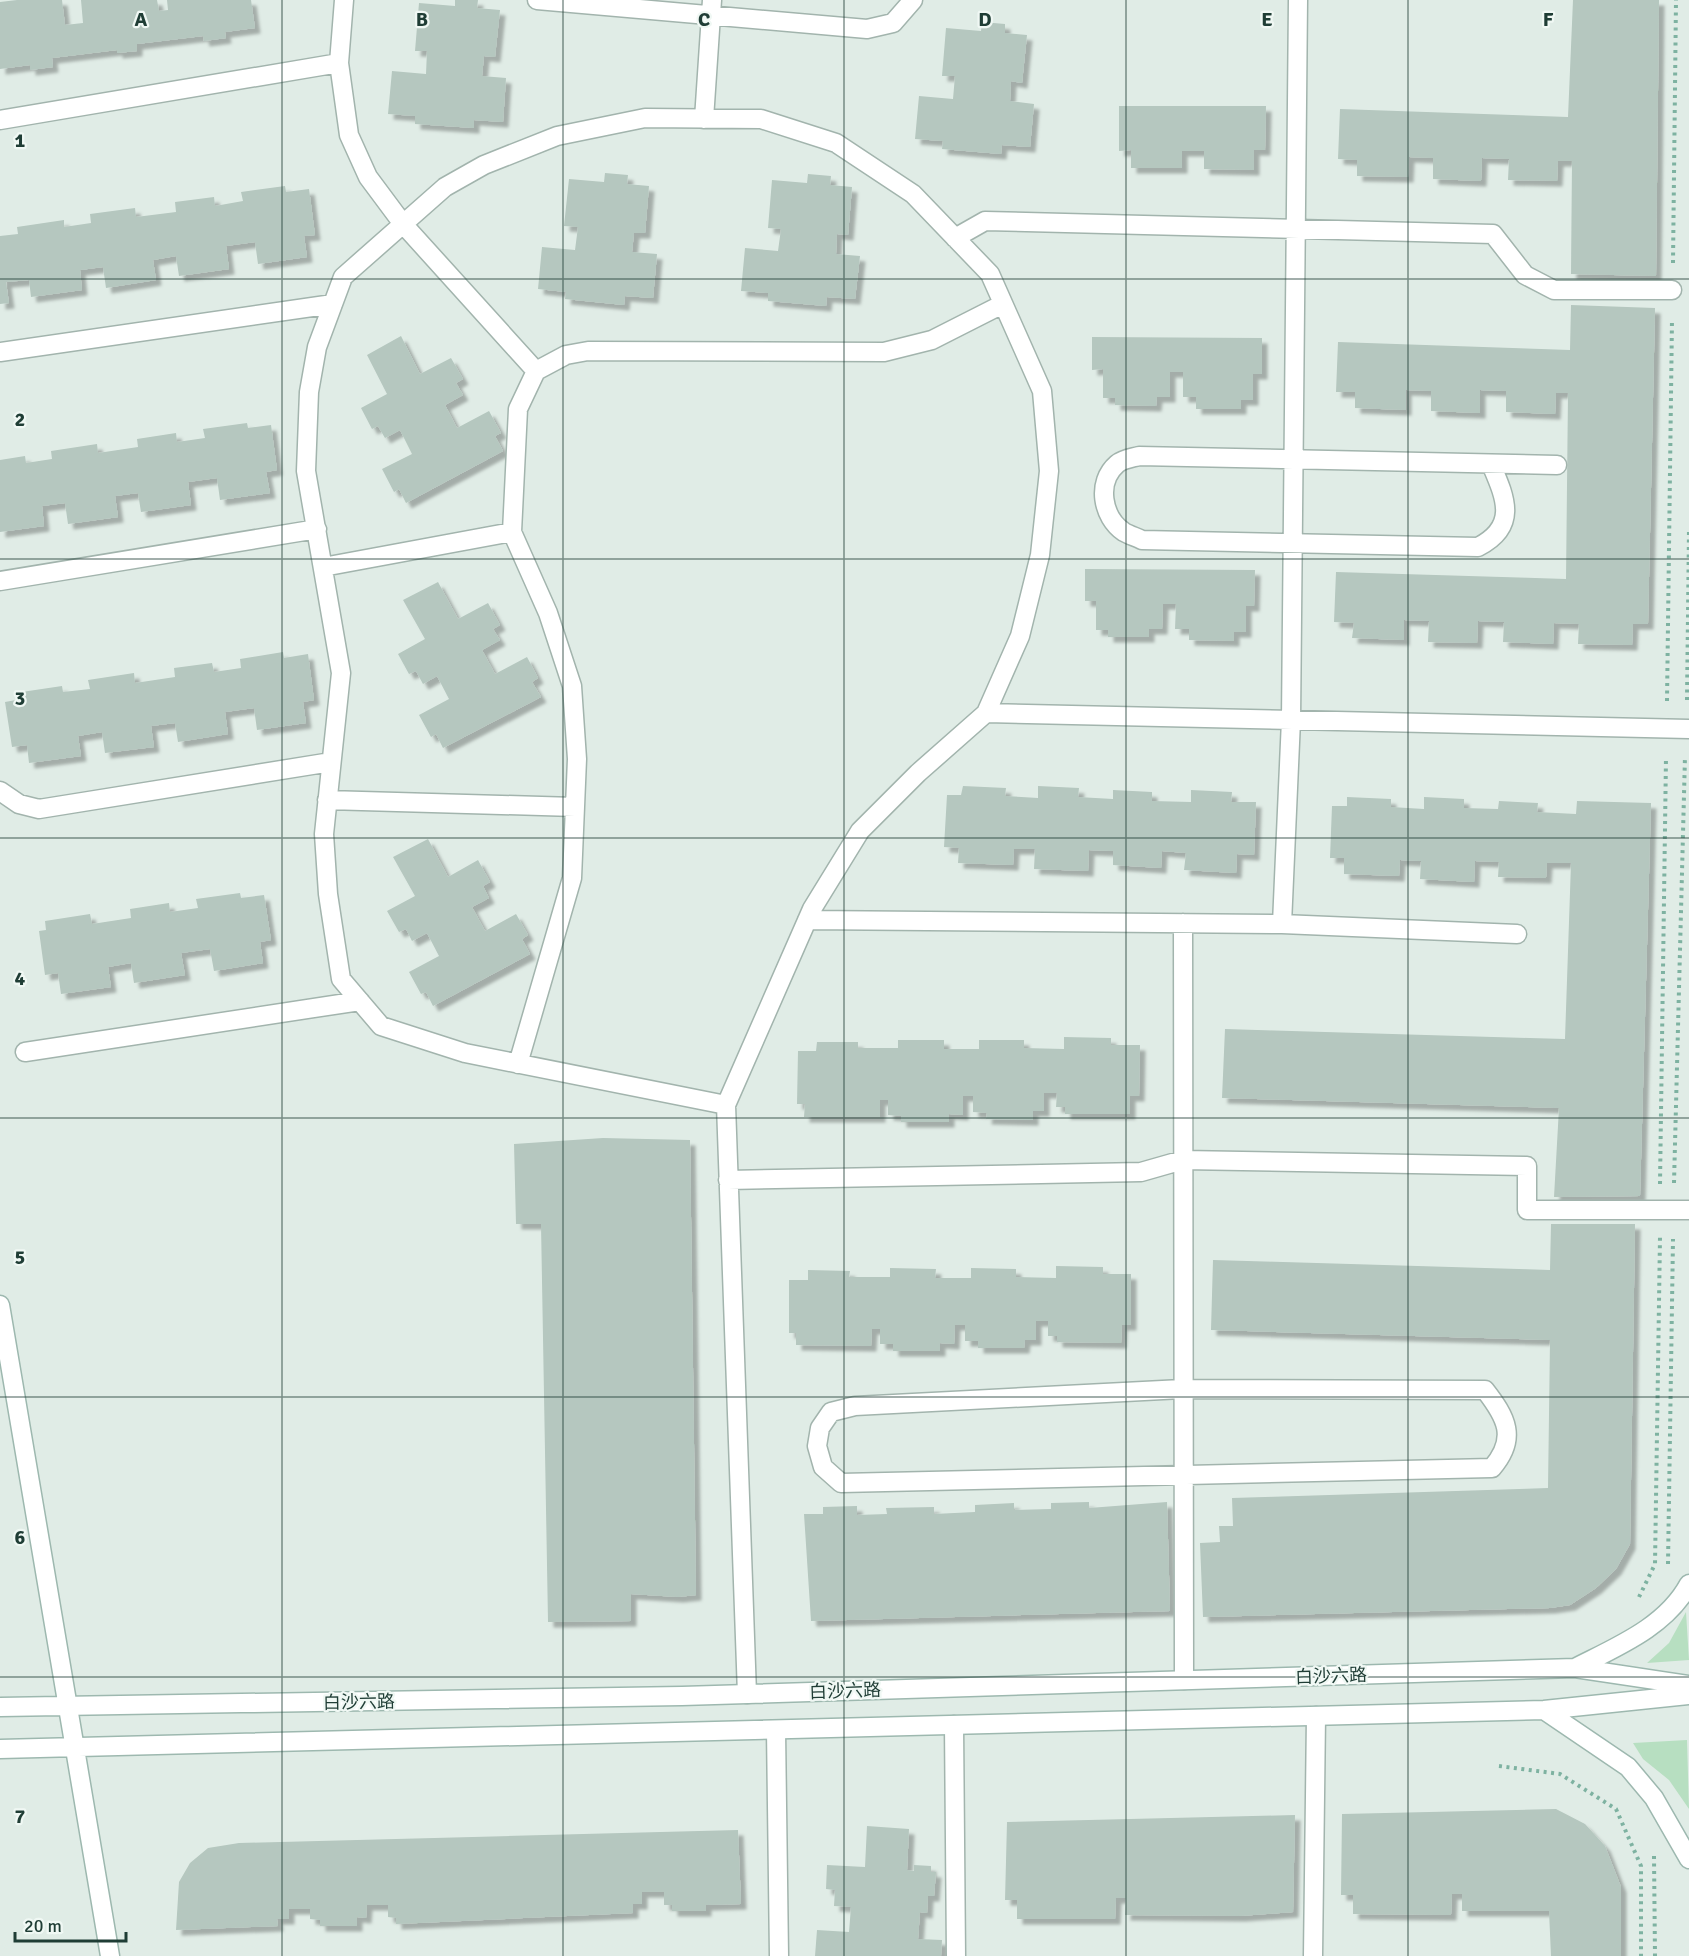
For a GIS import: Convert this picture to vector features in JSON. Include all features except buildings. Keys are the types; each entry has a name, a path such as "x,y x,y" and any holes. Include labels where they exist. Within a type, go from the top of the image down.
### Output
{"street":[{"path":"344,0 339,63 349,135 368,177 403,224 536,371"},
{"path":"537,0 711,8 867,29 893,23 913,0"},
{"path":"1282,924 1291,720 1298,0"},
{"path":"704,119 711,8"},
{"path":"0,120 339,63"},
{"path":"726,1105 465,1053 381,1026 341,979 324,834 341,673 306,471 309,392 317,347 343,277 445,187 484,165 557,136 645,118 761,119 836,143 914,194 990,274 1042,391 1049,471 1040,555 1020,636 986,712 918,773 860,831 807,920 726,1105 747,1694"},
{"path":"955,238 985,221 1493,234 1525,275 1554,290 1672,290"},
{"path":"0,352 333,304"},
{"path":"518,1064 572,878 577,759 572,686 548,613 512,532 518,409 536,371 566,355 588,351 884,352 932,340 1003,304"},
{"path":"1491,464 1504,495 1506,514 1501,528 1493,539 1478,547 1142,540 1123,531 1109,514 1102,493 1108,474 1119,462 1139,456 1557,465"},
{"path":"0,581 316,529"},
{"path":"323,567 512,532"},
{"path":"986,712 1688,729"},
{"path":"0,791 19,804 39,809 331,762"},
{"path":"327,800 575,807"},
{"path":"807,920 1282,924 1517,934"},
{"path":"1183,923 1184,1680"},
{"path":"25,1052 360,1001"},
{"path":"728,1179 1141,1172 1183,1160 1527,1166 1527,1210 1674,1210"},
{"path":"0,1305 110,1956"},
{"path":"1182,1389 1485,1390 1504,1415 1507,1437 1503,1456 1492,1468 841,1484 823,1467 817,1446 819,1428 831,1412 855,1406 1182,1389"},
{"path":"1575,1668 1636,1637 1667,1612 1689,1584"},
{"name":"白沙六路","path":"0,1707 747,1694 1575,1668 1689,1685"},
{"name":"白沙六路","path":"0,1749 1544,1710 1689,1695"},
{"path":"1544,1710 1628,1767 1654,1798 1689,1859"},
{"path":"1313,1956 1316,1716"},
{"path":"954,1725 956,1956"},
{"path":"776,1730 779,1956"}],"path":[{"path":"1632,1603 1638,1597 1655,1564 1674,1210 1666,729 1676,0"},
{"path":"1667,1612 1674,1210 1688,729 1689,530"},
{"path":"1499,1767 1560,1774 1616,1809 1641,1866 1641,1956"},
{"path":"1654,1855 1655,1956"}],"green space":[{"path":"1686,1612 1689,1660 1647,1663 1669,1643"},
{"path":"1687,1740 1689,1809 1669,1780 1643,1759 1633,1743"}]}
